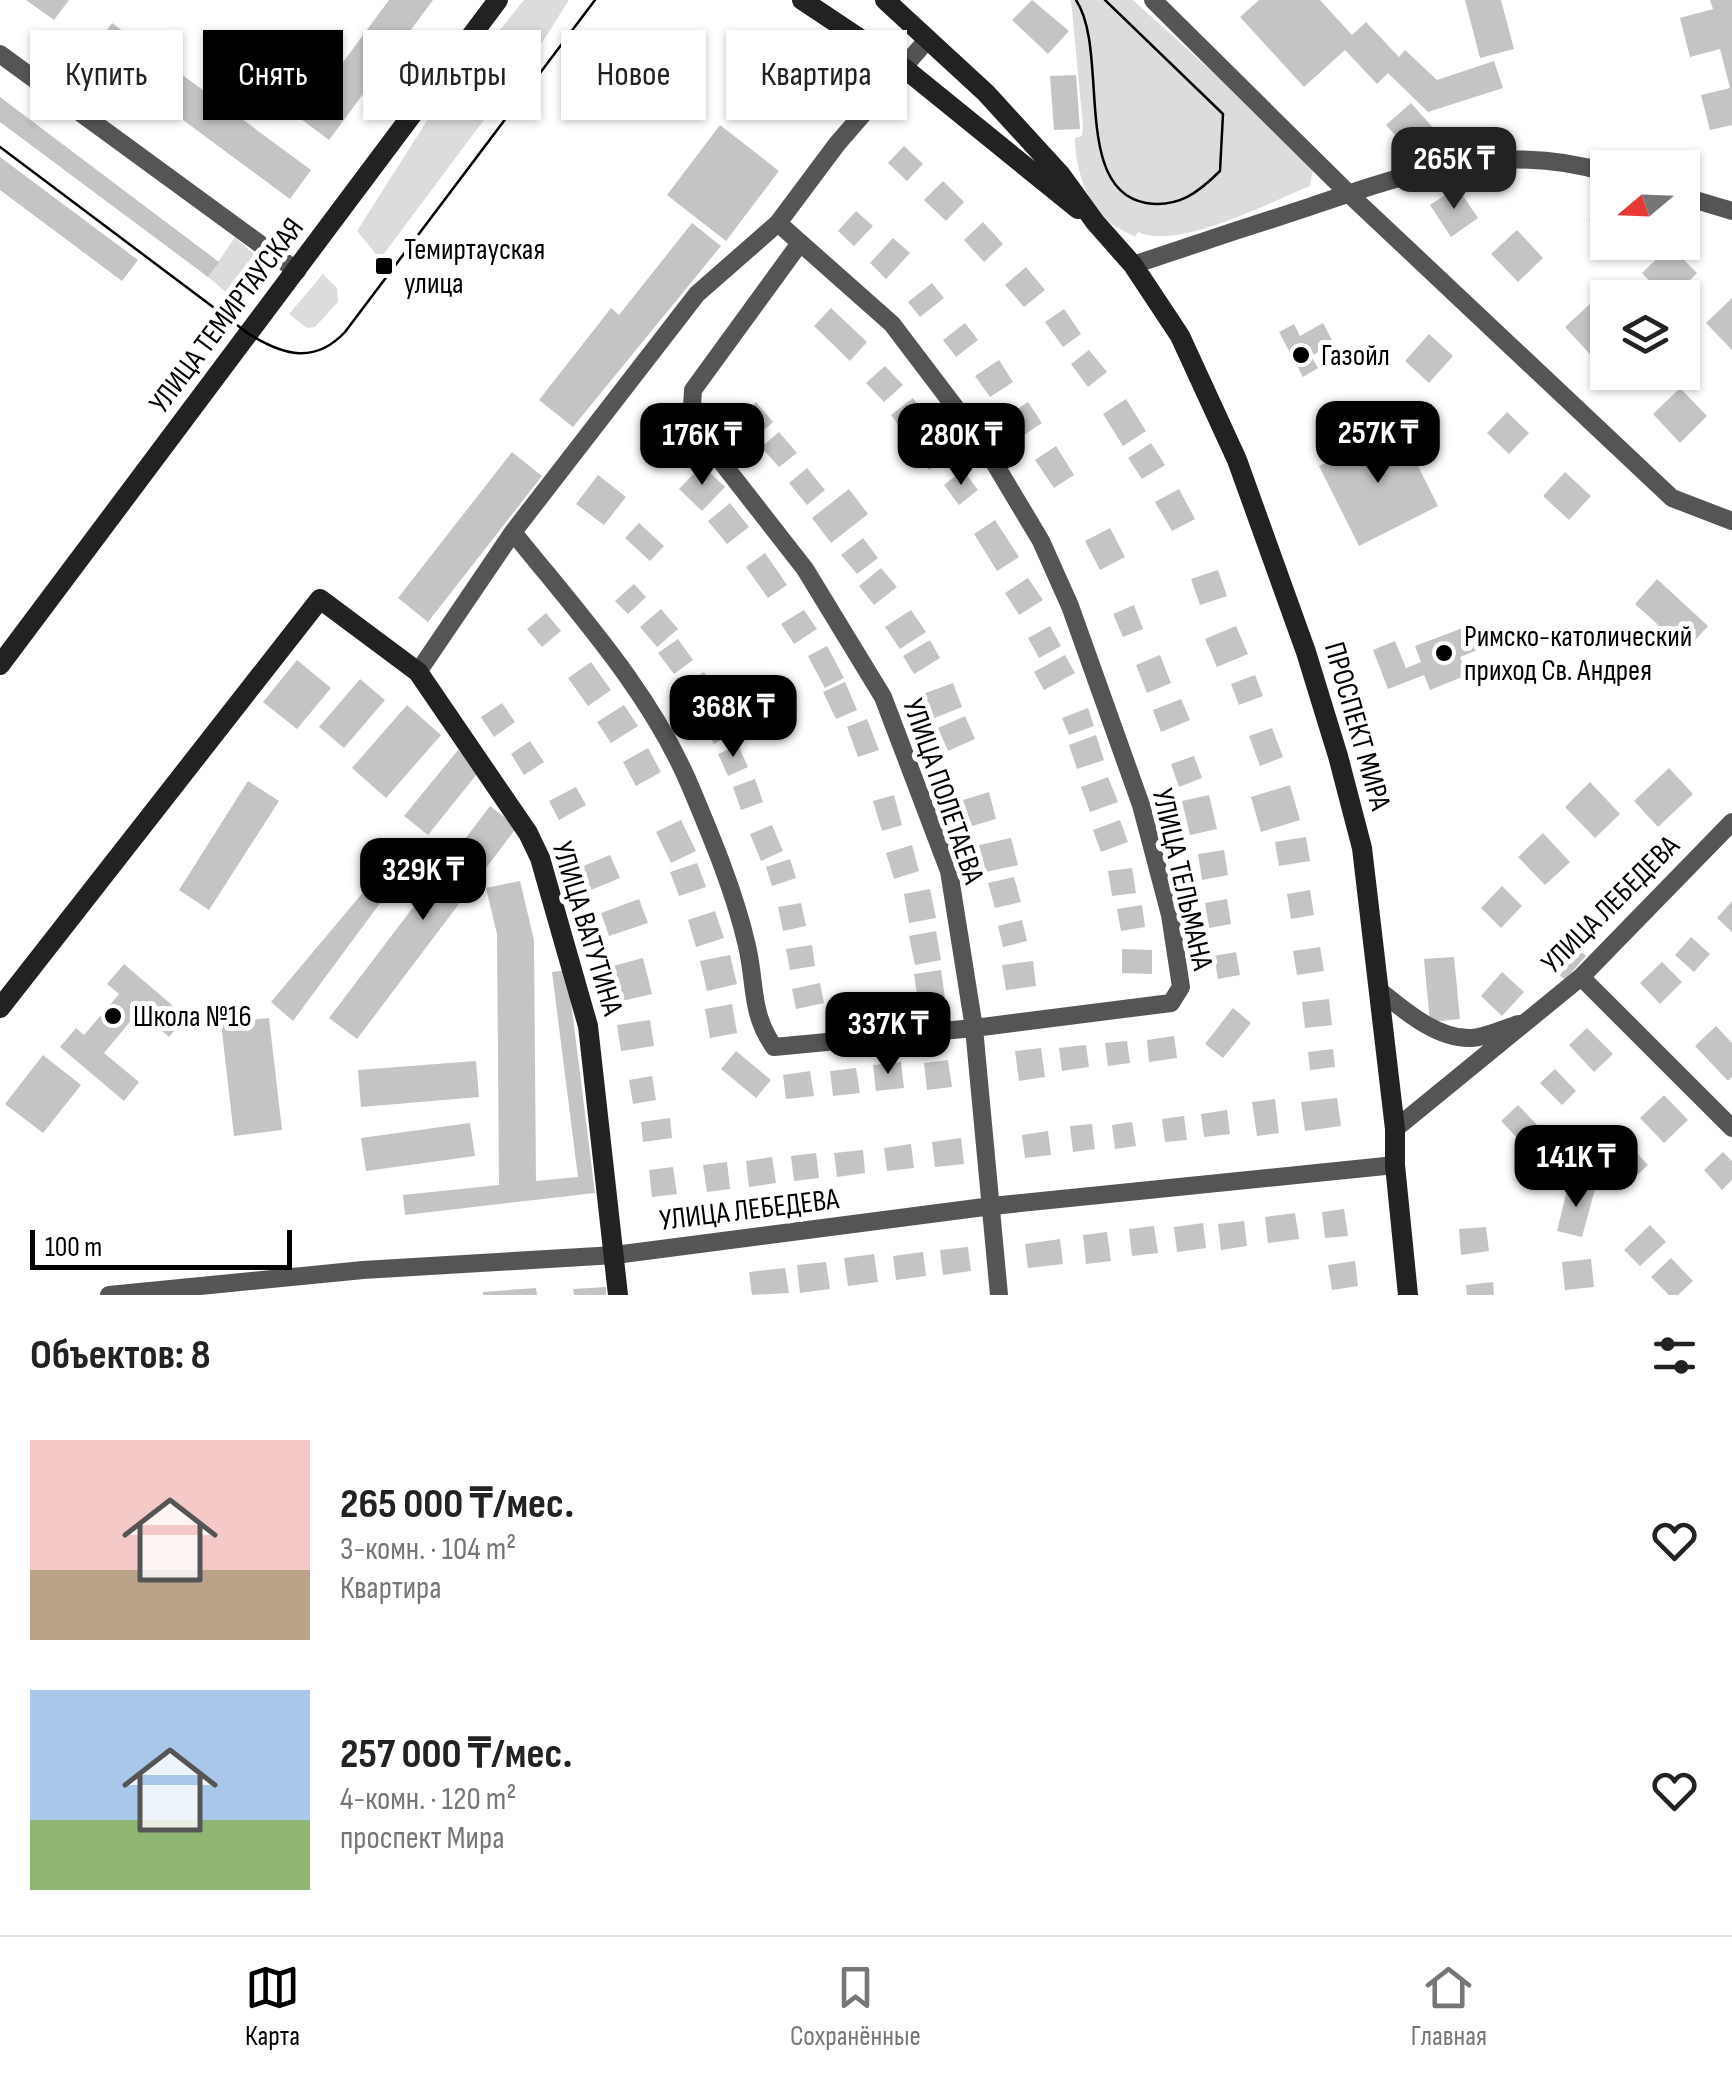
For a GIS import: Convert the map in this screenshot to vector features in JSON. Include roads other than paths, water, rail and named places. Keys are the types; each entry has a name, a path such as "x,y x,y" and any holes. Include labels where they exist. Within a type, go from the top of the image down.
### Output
{"street":[{"name":"УЛИЦА ТЕМИРТАУСКАЯ","path":"0,664 498,0"},
{"name":"ПРОСПЕКТ МИРА","path":"802,0 847,30"},
{"name":"ПРОСПЕКТ МИРА","path":"885,0 986,93 1061,175 1095,222 1134,264 1180,336 1237,460 1306,652 1362,848 1395,1129 1408,1295"},
{"path":"1154,0 1348,194 1672,498 1732,521"},
{"path":"907,64 927,40"},
{"path":"0,54 297,271"},
{"name":"ПРОСПЕКТ МИРА","path":"907,70 1095,222"},
{"path":"418,672 513,532 698,294 778,223 858,120"},
{"path":"1134,264 1430,167 1511,157 1590,167"},
{"path":"1700,201 1732,211"},
{"name":"УЛИЦА ТЕЛЬМАНА","path":"513,532 632,684 668,740 721,866 747,944 760,1026 774,1047 974,1028 1171,1003 1180,987 1170,915 1141,805 1070,606 1041,541 983,444 892,324 778,223"},
{"name":"УЛИЦА ПОЛЕТАЕВА","path":"800,243 693,390 691,423 805,569 883,696 949,871 974,1028 999,1295"},
{"name":"УЛИЦА ВАТУТИНА","path":"0,1008 320,599 418,672 528,833 540,858 588,1026 618,1295"},
{"name":"УЛИЦА ЛЕБЕДЕВА","path":"1395,1129 1581,977 1728,834"},
{"path":"1581,977 1732,1128"},
{"name":"УЛИЦА ЛЕБЕДЕВА","path":"1380,991 1417,1020 1471,1038 1524,1022"},
{"name":"УЛИЦА ЛЕБЕДЕВА","path":"109,1295 363,1270 615,1254 992,1206 1396,1165"}],"tram line":[{"path":"0,147 249,334 287,351 311,352 334,342 345,332 595,0"},
{"path":"1076,0 1086,23 1100,147 1108,173 1123,193 1146,203 1178,201 1220,171 1223,114 1105,0"}],"place":[{"name":"Темиртауская улица","path":"384,266"},
{"name":"Газойл","path":"1301,355"},
{"name":"Римско-католический приход Св. Андрея","path":"1444,653"},
{"name":"Школа №16","path":"113,1016"}]}
